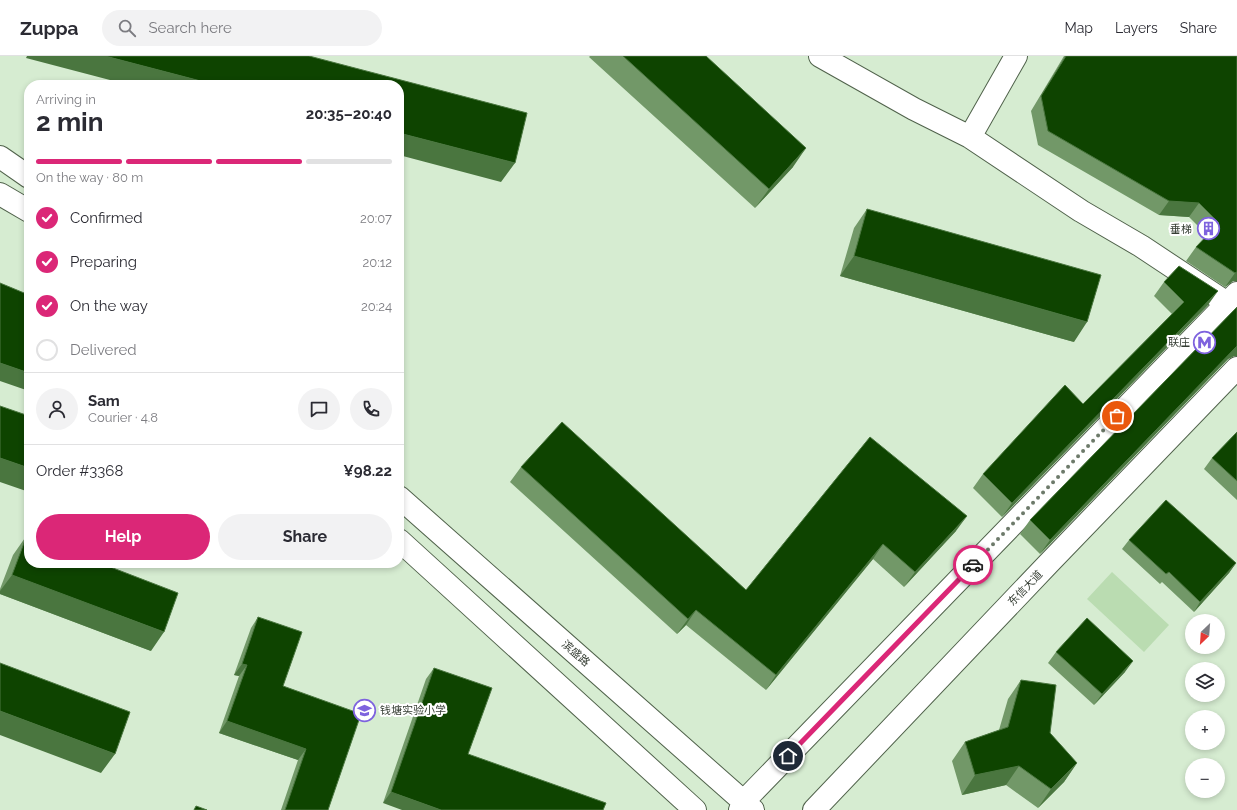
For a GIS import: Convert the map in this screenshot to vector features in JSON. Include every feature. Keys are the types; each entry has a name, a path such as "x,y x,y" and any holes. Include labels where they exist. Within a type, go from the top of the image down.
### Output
{"main road":[{"path":"970,137 1016,56"},
{"path":"746,807 1232,298 1082,211 970,137 914,109 831,59"},
{"path":"0,157 24,174"},
{"path":"0,194 24,208"},
{"name":"东信大道","path":"814,810 1237,368"},
{"name":"滨盛路","path":"404,501 746,807"},
{"path":"404,545 695,810"}],"green space":[{"path":"1112,572 1169,625 1144,652 1087,599"}],"building":[{"path":"105,56 309,56 401,80 197,80"},
{"path":"623,56 706,56 806,148 769,189"},
{"path":"1066,56 1237,56 1237,272 1235,273 1196,247 1219,223 1199,203 1169,201 1048,131 1041,96"},
{"path":"404,81 527,113 515,163 404,134"},
{"path":"867,209 1101,275 1087,322 854,256"},
{"path":"1179,266 1218,291 1012,503 983,474 1065,385 1083,404 1184,302 1164,282"},
{"path":"0,283 24,293 24,371 0,363"},
{"path":"1237,307 1237,346 1050,540 1030,520"},
{"path":"0,406 24,414 24,466 0,458"},
{"path":"562,422 746,590 870,437 967,516 915,572 883,544 776,675 696,610 688,619 521,467"},
{"path":"1237,432 1237,481 1212,458"},
{"path":"1166,500 1236,563 1200,602 1169,572 1166,574 1129,540"},
{"path":"24,543 24,568 113,568 178,593 164,632 12,575"},
{"path":"258,617 302,632 283,686 361,714 328,810 285,810 306,749 227,721 247,665 242,664"},
{"path":"1087,618 1133,661 1102,694 1056,652"},
{"path":"0,663 130,712 115,754 0,711"},
{"path":"434,668 492,688 468,754 606,803 603,810 441,810 391,792"},
{"path":"1021,680 1056,685 1050,733 1077,763 1051,789 1019,766 975,775 965,742 1008,727"},
{"path":"196,806 207,810 194,810"}],"way so far":[{"path":"973,565 1117,416"}],"place":[{"name":"垂梯","path":"1208,229"},
{"name":"联庄","path":"1205,342"},
{"name":"钱塘实验小学","path":"364,710"}],"route":[{"path":"788,756 973,565"}]}
